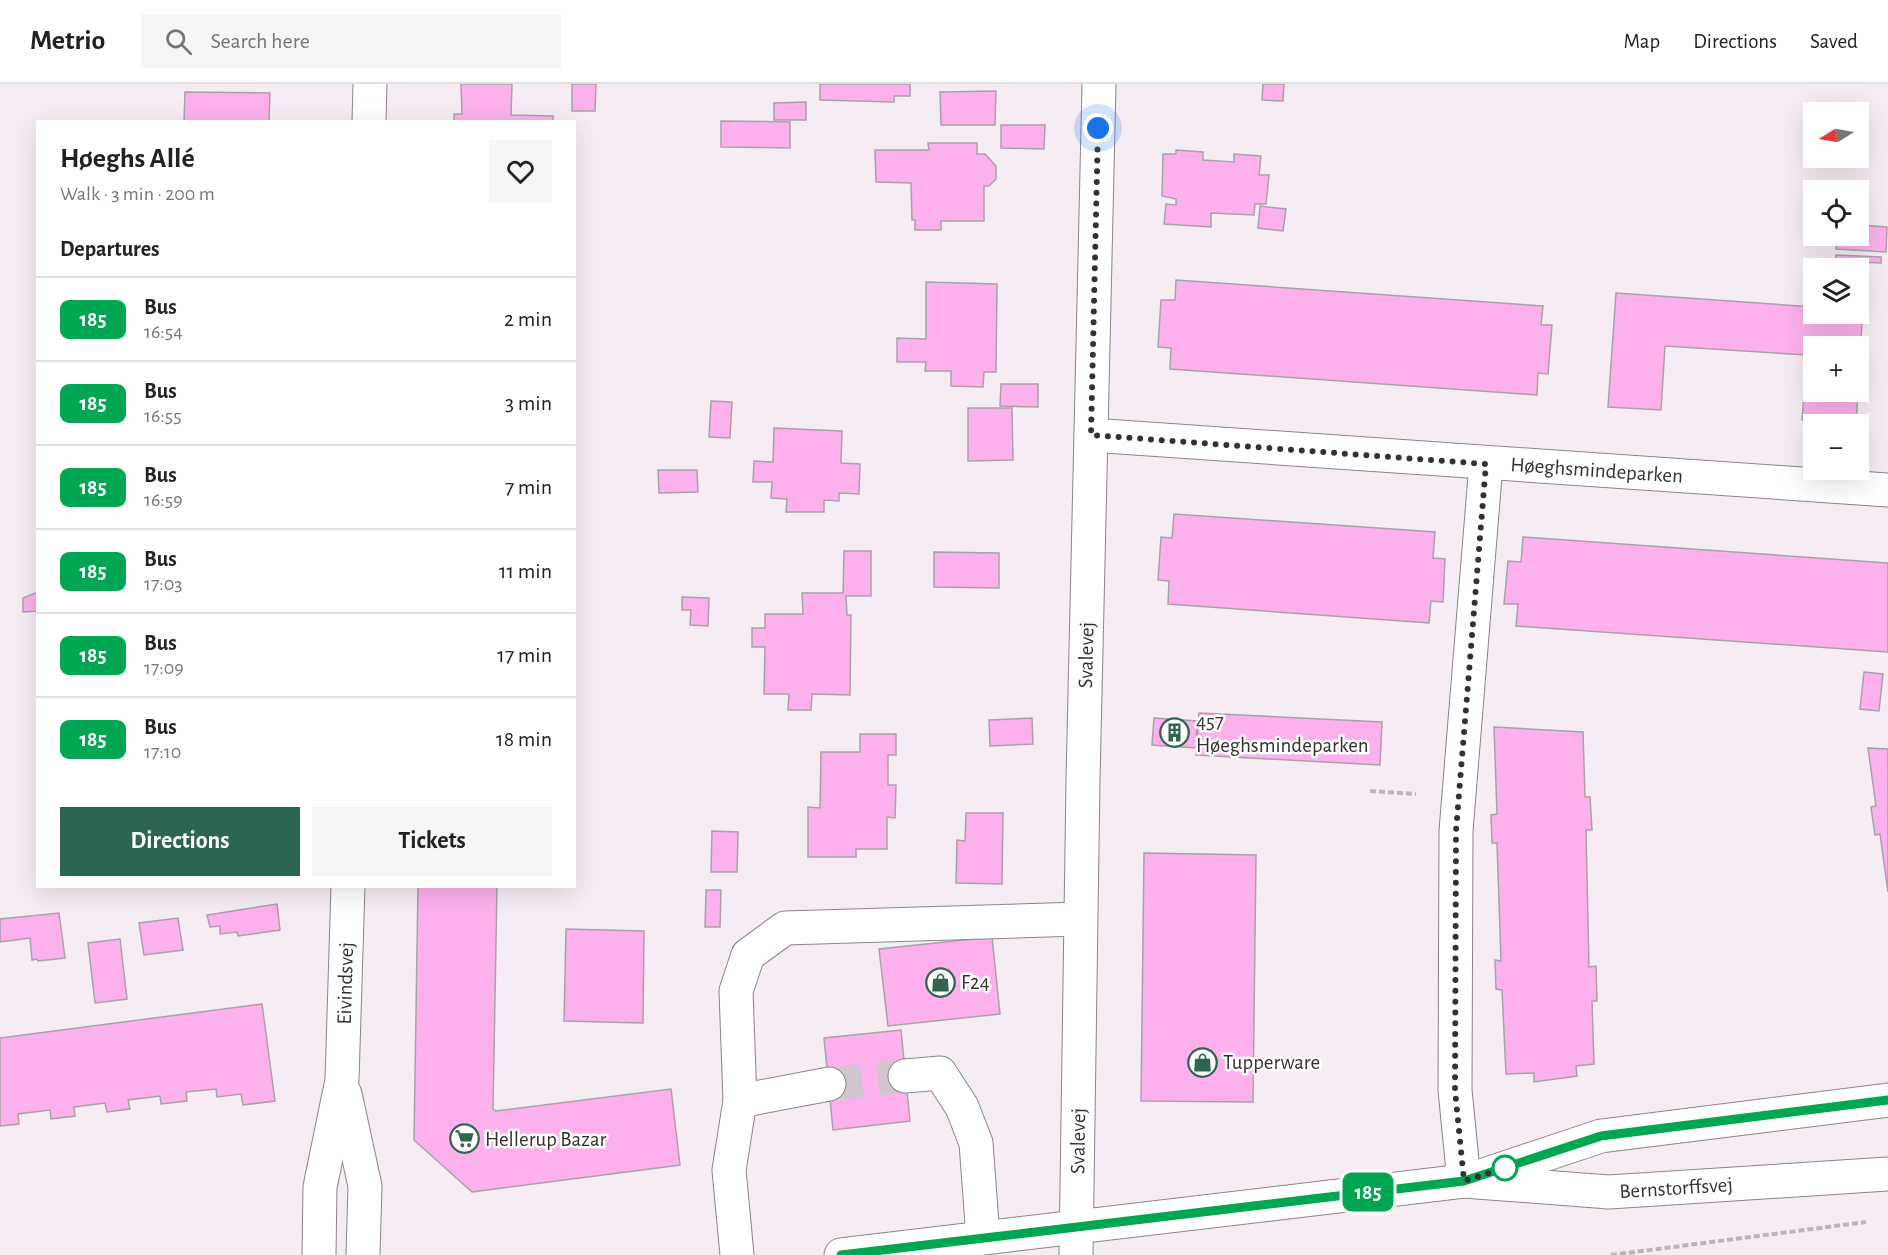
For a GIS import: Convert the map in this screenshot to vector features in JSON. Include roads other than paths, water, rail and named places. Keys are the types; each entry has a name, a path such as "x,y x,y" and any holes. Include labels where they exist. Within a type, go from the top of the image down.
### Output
{"street":[{"path":"369,120 370,84"},
{"name":"Svalevej","path":"1076,1240 1080,920 1099,84"},
{"name":"Høeghsmindeparken","path":"1091,435 1888,490"},
{"path":"1464,1181 1455,1090 1456,831 1486,464"},
{"name":"Eivindsvej","path":"319,1255 321,1187 342,1080 348,888"},
{"path":"737,1255 729,1170 740,1101 736,991 748,955 785,928 1080,920"},
{"path":"905,1076 940,1073 962,1107 976,1143 983,1237"},
{"name":"Eivindsvej","path":"342,1080 364,1186 363,1255"},
{"path":"740,1101 829,1084"},
{"name":"Bernstorffsvej","path":"841,1255 983,1237 1076,1240 1464,1181 1601,1136 1888,1100"},
{"name":"Bernstorffsvej","path":"1464,1181 1609,1192 1888,1174"}],"tunnel":[{"path":"829,1084 905,1076"}],"place":[{"name":"457 Høeghsmindeparken","path":"1175,733"},
{"name":"F24","path":"940,982"},
{"name":"Tupperware","path":"1202,1062"},
{"name":"Hellerup Bazar","path":"464,1139"}]}
